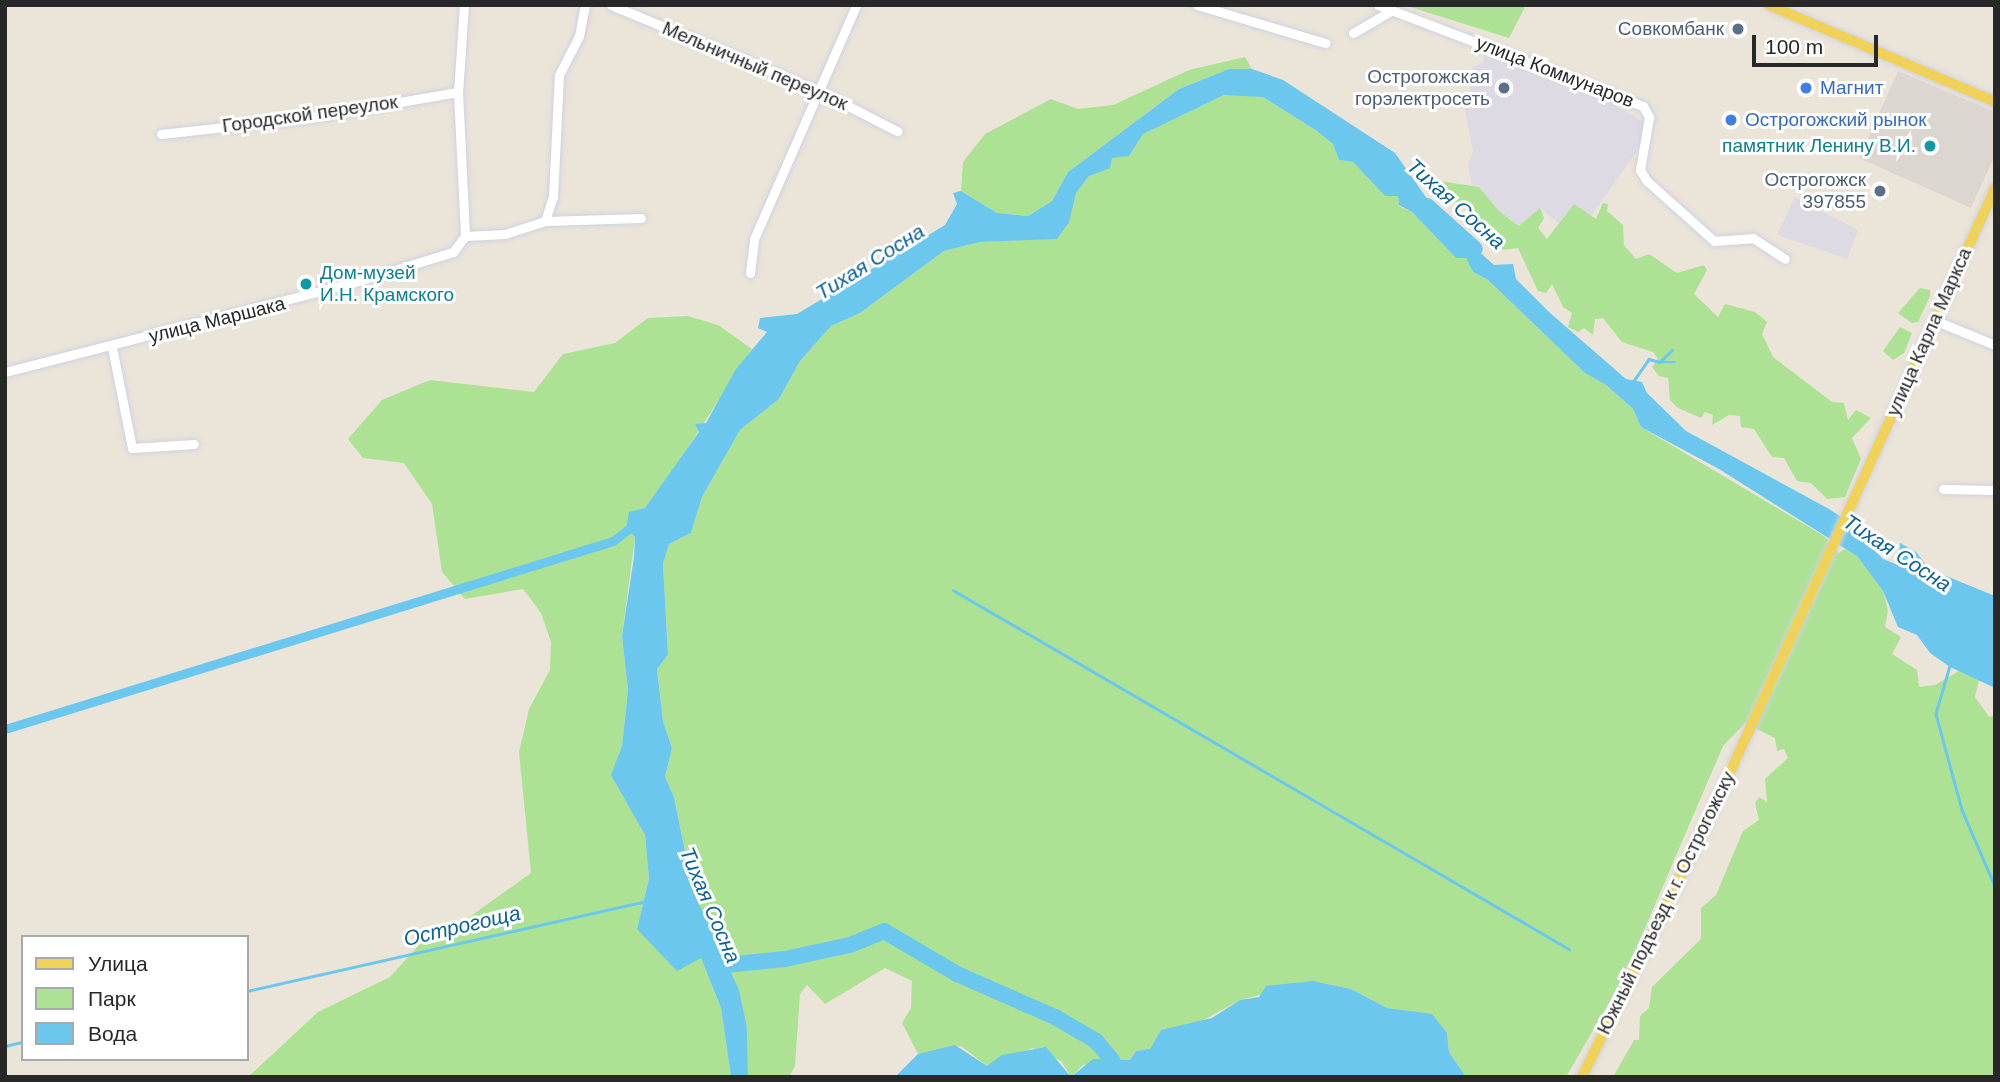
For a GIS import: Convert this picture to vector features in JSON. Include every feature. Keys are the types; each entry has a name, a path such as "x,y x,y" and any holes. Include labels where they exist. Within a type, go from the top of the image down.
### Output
{"main road":[{"path":"1769,5 1995,102"},
{"name":"улица Карла Маркса","path":"1750,729 1995,188"},
{"name":"Южный подъезд к г. Острогожску","path":"1582,1077 1750,729"}],"street":[{"path":"464,5 458,92 465,236 505,234 545,221 641,218"},
{"path":"545,221 553,197 559,75 579,36 585,5"},
{"name":"Мельничный переулок","path":"611,5 819,91 897,131"},
{"path":"750,273 754,239 856,5"},
{"path":"1197,5 1325,43"},
{"name":"улица Коммунаров","path":"1378,5 1389,12 1603,87 1643,106 1649,117 1640,170 1647,181 1714,241 1753,238 1785,259"},
{"path":"1353,33 1389,12"},
{"name":"Городской переулок","path":"161,134 307,118 458,92"},
{"name":"улица Маршака","path":"5,372 432,260 453,252 465,236"},
{"path":"1934,320 1995,345"},
{"path":"112,346 132,448 194,444"},
{"path":"1943,489 1995,490"}],"shaded area":[{"path":"1485,54 1606,99 1643,122 1642,144 1591,216 1574,205 1559,223 1540,208 1520,226 1499,211 1479,187 1473,187 1468,167 1473,151 1464,106 1471,105 1469,71 1482,63"},
{"path":"1898,71 1995,112 1995,155 1971,208 1859,158"},
{"path":"1795,197 1858,230 1847,259 1777,235"}],"green space":[{"path":"1404,5 1526,5 1509,38"},
{"path":"1245,57 1252,69 1229,69 1179,89 1068,172 1052,201 1028,216 997,213 961,191 963,162 985,134 1051,99 1078,109 1113,105 1189,70"},
{"path":"1249,94 1263,97 1317,131 1333,144 1339,160 1353,162 1385,196 1398,196 1399,206 1412,212 1456,258 1466,258 1473,272 1488,280 1585,373 1606,385 1633,409 1641,427 1824,536 1839,553 1845,549 1857,556 1883,591 1888,610 1885,627 1901,637 1892,654 1917,670 1919,687 1935,685 1959,671 1979,680 1975,697 1989,717 1995,715 1995,1077 1613,1077 1634,1040 1639,1040 1640,1016 1649,1008 1652,987 1701,939 1701,908 1716,895 1743,831 1759,820 1755,803 1759,797 1767,802 1765,779 1788,758 1784,749 1777,751 1775,738 1745,723 1723,746 1624,977 1566,1077 1466,1077 1449,1052 1447,1033 1426,1015 1387,1008 1351,989 1313,981 1240,1000 1195,1025 1161,1030 1150,1050 1136,1051 1130,1060 1083,1065 1071,1077 1061,1061 1033,1048 987,1066 961,1046 918,1054 902,1023 911,1008 912,981 885,968 825,1004 807,985 800,994 795,1066 789,1077 748,1077 747,1028 727,966 693,891 674,797 665,777 672,748 663,721 657,669 668,655 663,564 669,544 691,533 702,497 740,430 779,399 800,361 831,326 860,313 944,251 980,242 1057,238 1076,193 1089,176 1142,134 1224,95"},
{"path":"1433,180 1479,187 1499,211 1519,226 1540,208 1544,218 1538,228 1547,239 1574,204 1596,219 1603,203 1608,204 1607,211 1623,225 1624,245 1636,259 1649,254 1677,273 1704,265 1707,270 1694,294 1718,317 1725,304 1755,312 1767,322 1762,334 1773,357 1832,402 1844,403 1848,420 1856,410 1871,418 1852,438 1861,459 1845,497 1827,499 1811,483 1797,481 1784,458 1772,457 1754,429 1741,427 1740,416 1729,415 1712,425 1713,415 1705,412 1701,418 1678,408 1670,400 1668,378 1659,376 1652,367 1658,359 1653,352 1622,342 1603,318 1595,319 1593,335 1584,328 1578,332 1568,327 1572,313 1563,307 1552,284 1546,293 1538,291 1518,248 1504,250 1487,243 1472,224 1469,208 1428,188"},
{"path":"1920,288 1930,290 1930,296 1918,322 1912,323 1898,313"},
{"path":"688,316 718,325 752,349 659,492 626,529 635,537 622,636 628,690 622,746 612,775 645,835 649,879 637,929 701,958 721,1008 731,1077 248,1077 318,1012 390,977 429,934 468,918 531,873 519,752 529,709 550,670 551,642 541,613 523,589 465,599 442,572 432,504 404,463 363,458 348,439 382,400 430,380 534,392 563,354 615,343 648,318"},
{"path":"1900,327 1912,333 1904,353 1893,360 1883,351"}],"water":[{"path":"1229,69 1252,69 1283,80 1395,153 1444,223 1460,236 1471,234 1475,248 1494,265 1513,264 1516,279 1550,313 1626,379 1642,382 1647,393 1686,431 1829,509 1870,536 1871,547 1883,559 1898,565 1900,543 1916,552 1929,569 1995,596 1995,688 1950,667 1930,653 1917,635 1898,627 1883,591 1857,556 1719,469 1641,427 1633,409 1606,385 1585,373 1488,280 1473,272 1466,258 1456,258 1412,212 1399,205 1398,196 1385,196 1353,162 1339,160 1333,144 1317,131 1263,97 1224,95 1143,134 1129,156 1112,158 1110,168 1089,176 1076,193 1069,222 1057,239 980,242 944,251 860,313 831,326 800,361 779,399 740,430 702,497 691,533 669,544 663,564 668,655 657,669 663,721 672,748 665,777 674,797 693,891 739,990 747,1028 748,1077 731,1077 721,1008 701,958 677,971 637,929 649,879 645,835 611,775 622,746 628,690 622,636 634,557 635,537 626,529 629,512 645,508 699,432 695,424 706,423 736,369 767,332 758,328 760,318 797,314 945,225 957,204 953,193 961,191 997,213 1028,216 1052,201 1068,172 1179,89"},
{"path":"1313,981 1351,989 1387,1008 1432,1014 1447,1033 1449,1052 1466,1077 1071,1077 1093,1059 1130,1060 1136,1051 1150,1049 1161,1030 1212,1018 1240,1000 1259,997 1266,986"},
{"path":"955,1045 987,1066 1002,1055 1046,1047 1071,1077 895,1077 918,1054"}],"waterway":[{"name":"Тихая Сосна","path":"1427,206 1475,249"},
{"path":"1632,383 1649,359 1660,362 1672,350"},
{"path":"1660,362 1675,362"},
{"path":"5,729 613,541 635,524"},
{"path":"953,590 1569,949"},
{"path":"1950,666 1936,714 1962,810 1995,886"},
{"name":"Острогоща","path":"248,991 646,901"},
{"path":"716,966 785,959 850,945 884,931 957,974 1055,1017 1096,1041 1112,1060"},
{"name":"Острогоща","path":"5,1046 21,1042"}],"place":[{"name":"Совкомбанк","path":"1738,29"},
{"name":"Острогожская горэлектросеть","path":"1504,88"},
{"name":"Магнит","path":"1806,88"},
{"name":"Острогожский рынок","path":"1731,120"},
{"name":"памятник Ленину В.И.","path":"1930,146"},
{"name":"Острогожск 397855","path":"1880,191"},
{"name":"Дом-музей И.Н. Крамского","path":"306,284"}]}
